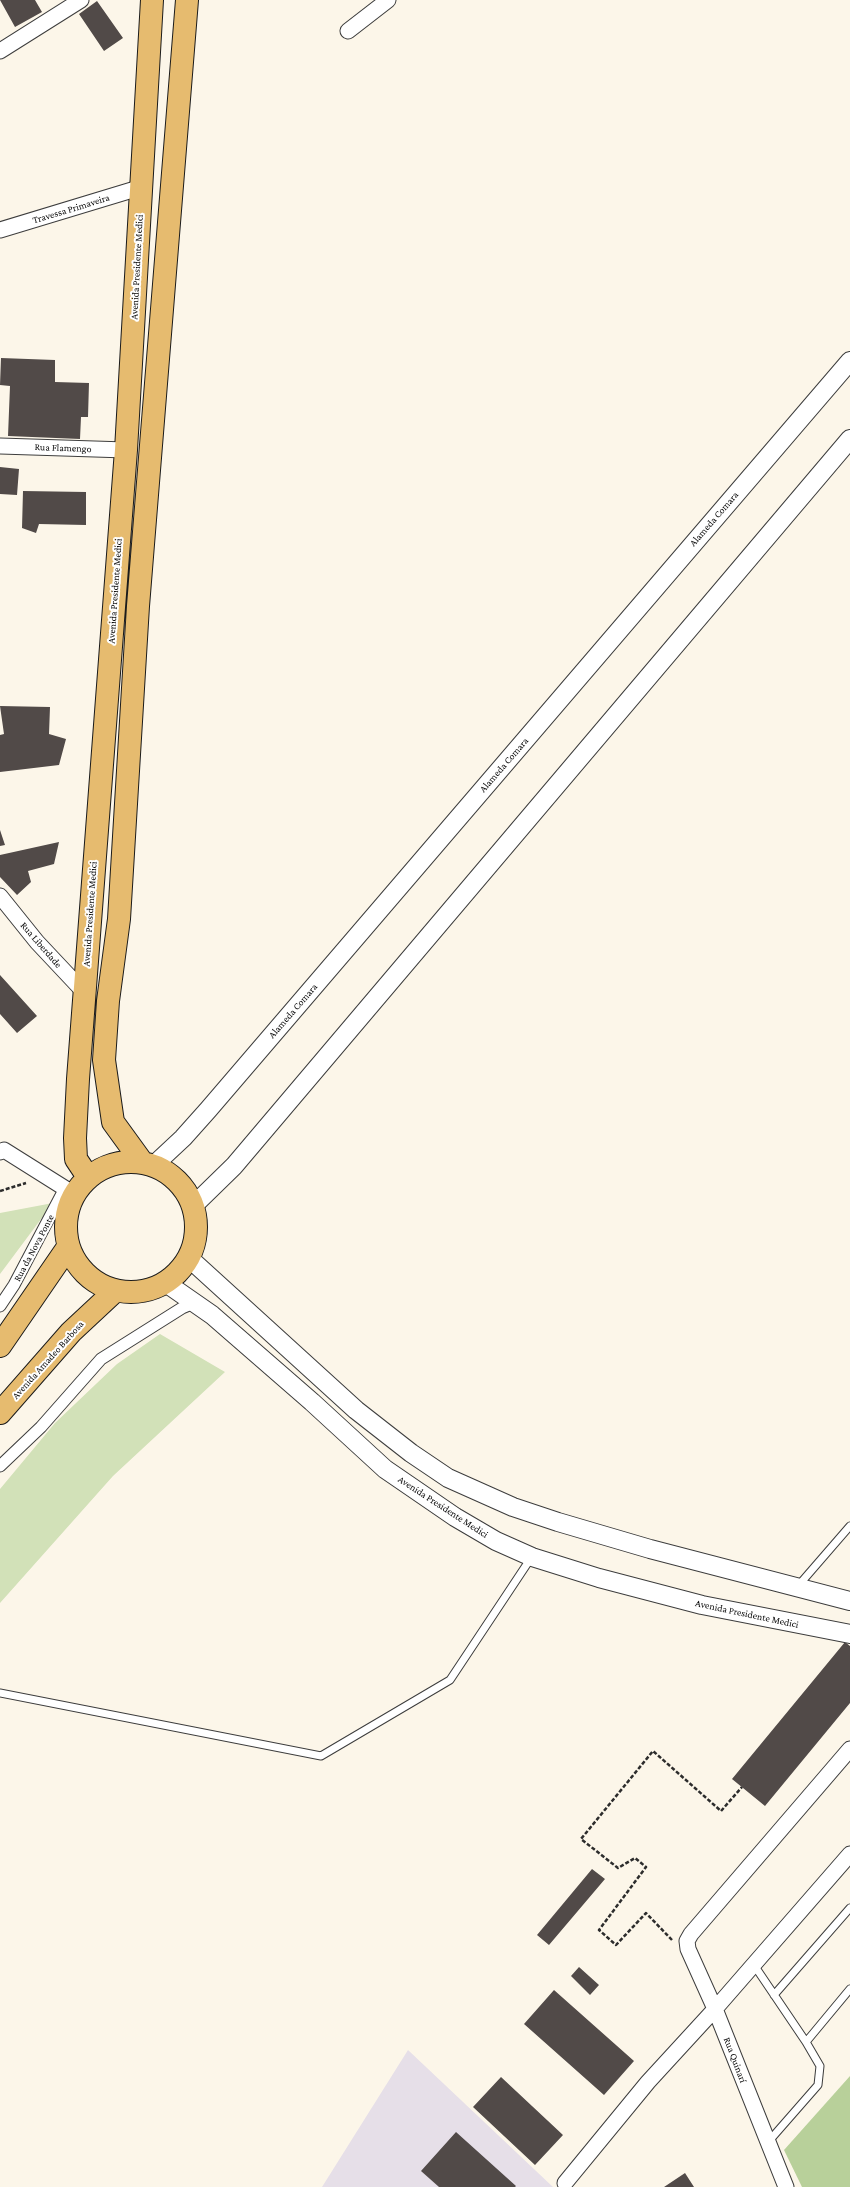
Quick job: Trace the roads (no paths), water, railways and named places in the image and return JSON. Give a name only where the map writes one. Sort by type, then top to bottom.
[{"type":"main road","name":"Avenida Presidente Medici","points":[[88,1177],[76,1159],[75,1138],[84,992],[126,450],[152,0]]},
{"type":"main road","points":[[148,1164],[108,1165],[69,1191],[65,1225],[68,1247],[78,1267],[94,1282],[115,1291],[132,1293],[150,1290],[166,1283],[179,1272],[190,1258],[196,1243],[197,1224],[193,1206],[184,1189],[171,1175],[148,1164],[113,1122],[104,1060],[108,1001],[119,919],[138,606],[187,0]]},
{"type":"main road","points":[[0,1346],[68,1247]]},
{"type":"main road","name":"Avenida Amadeo Barbosa","points":[[0,1413],[71,1332],[115,1291]]},
{"type":"street","points":[[0,51],[81,0]]},
{"type":"street","points":[[348,31],[372,4],[388,0]]},
{"type":"street","name":"Travessa Primaveira","points":[[0,230],[142,187]]},
{"type":"street","name":"Alameda Comara","points":[[148,1164],[183,1138],[208,1110],[850,361]]},
{"type":"street","points":[[193,1206],[239,1160],[850,439]]},
{"type":"street","name":"Rua Flamengo","points":[[0,446],[126,450]]},
{"type":"street","name":"Rua Liberdade","points":[[0,896],[37,942],[84,992]]},
{"type":"street","points":[[1,1149],[69,1191]]},
{"type":"street","name":"Rua da Nova Ponte","points":[[0,1306],[14,1285],[69,1191]]},
{"type":"street","points":[[190,1258],[356,1410],[411,1453],[448,1478],[513,1507],[558,1522],[797,1588],[850,1601]]},
{"type":"street","name":"Avenida Presidente Medici","points":[[166,1283],[212,1315],[396,1477],[455,1517],[496,1541],[532,1557],[599,1578],[702,1605],[850,1634]]},
{"type":"street","points":[[0,1466],[41,1427],[101,1359],[182,1308],[194,1303]]},
{"type":"street","name":"Rua Quinarí","points":[[786,2187],[769,2141],[753,2108],[715,2009],[688,1949],[687,1941],[690,1934],[850,1749]]},
{"type":"street","points":[[565,2183],[648,2082],[754,1965],[850,1854]]},
{"type":"lane","points":[[797,1588],[850,1526]]},
{"type":"lane","points":[[0,1693],[321,1756],[450,1680],[532,1557]]},
{"type":"lane","points":[[774,1994],[850,1908]]},
{"type":"lane","points":[[754,1965],[806,2042],[820,2066],[818,2085],[769,2141]]},
{"type":"lane","points":[[806,2042],[850,1989]]}]
